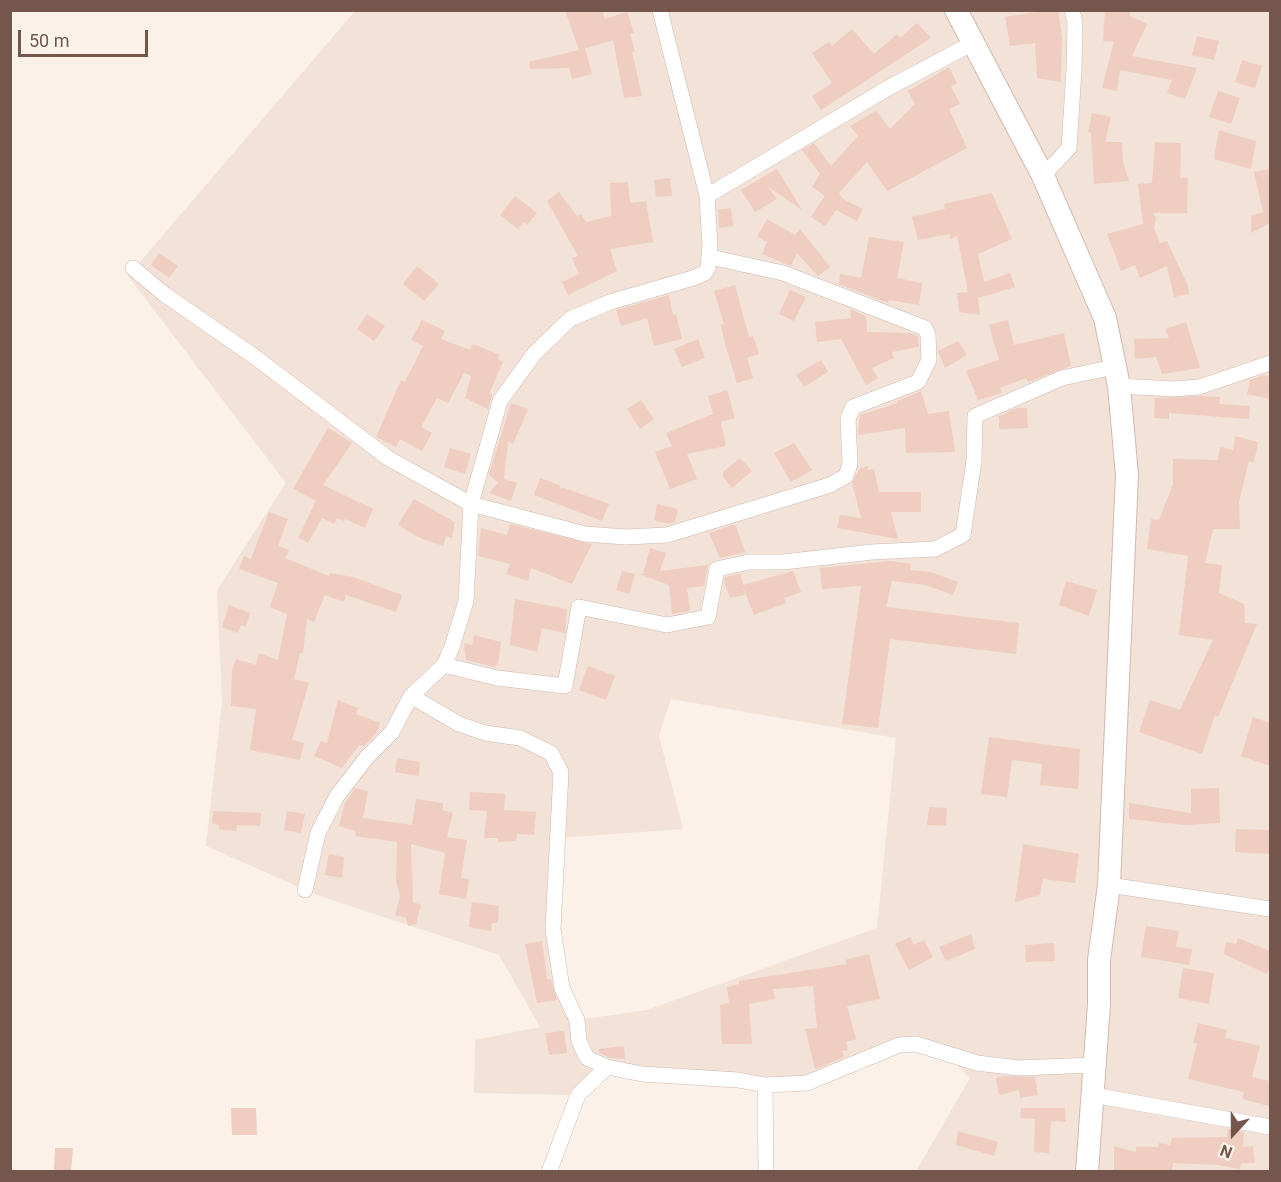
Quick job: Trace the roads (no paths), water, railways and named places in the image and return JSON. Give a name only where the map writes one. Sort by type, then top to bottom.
[{"type":"main road","points":[[956,10],[1043,176],[1105,318],[1117,376],[1127,476],[1109,885],[1099,960],[1099,1004],[1087,1172]]},
{"type":"street","points":[[304,890],[318,833],[336,796],[367,757],[392,732],[411,696],[444,665],[452,647],[466,601],[471,504],[500,401],[534,354],[570,319],[610,302],[705,273],[710,257],[707,196],[660,10]]},
{"type":"street","points":[[1043,176],[1069,148],[1074,70],[1075,23],[1072,10]]},
{"type":"street","points":[[707,196],[888,88],[973,43]]},
{"type":"street","points":[[133,267],[164,294],[255,357],[388,458],[471,504],[585,534],[626,537],[668,535],[830,485],[846,476],[850,464],[850,412],[853,407],[918,382],[929,360],[929,341],[925,328],[783,273],[710,257]]},
{"type":"street","points":[[444,665],[497,678],[565,686],[579,607],[667,625],[708,617],[717,569],[749,562],[783,562],[872,552],[935,549],[963,535],[974,460],[975,416],[1062,378],[1117,376],[1173,389],[1199,387],[1270,363]]},
{"type":"street","points":[[411,696],[459,724],[485,734],[520,738],[551,753],[561,772],[553,929],[562,988],[577,1020],[579,1041],[587,1058],[607,1067],[642,1074],[738,1080],[765,1085],[807,1083],[899,1045],[916,1044],[977,1063],[1019,1068],[1094,1065]]},
{"type":"street","points":[[1109,885],[1270,909]]},
{"type":"street","points":[[549,1172],[578,1095],[607,1067]]},
{"type":"street","points":[[765,1085],[766,1172]]},
{"type":"street","points":[[1093,1095],[1270,1127]]}]
